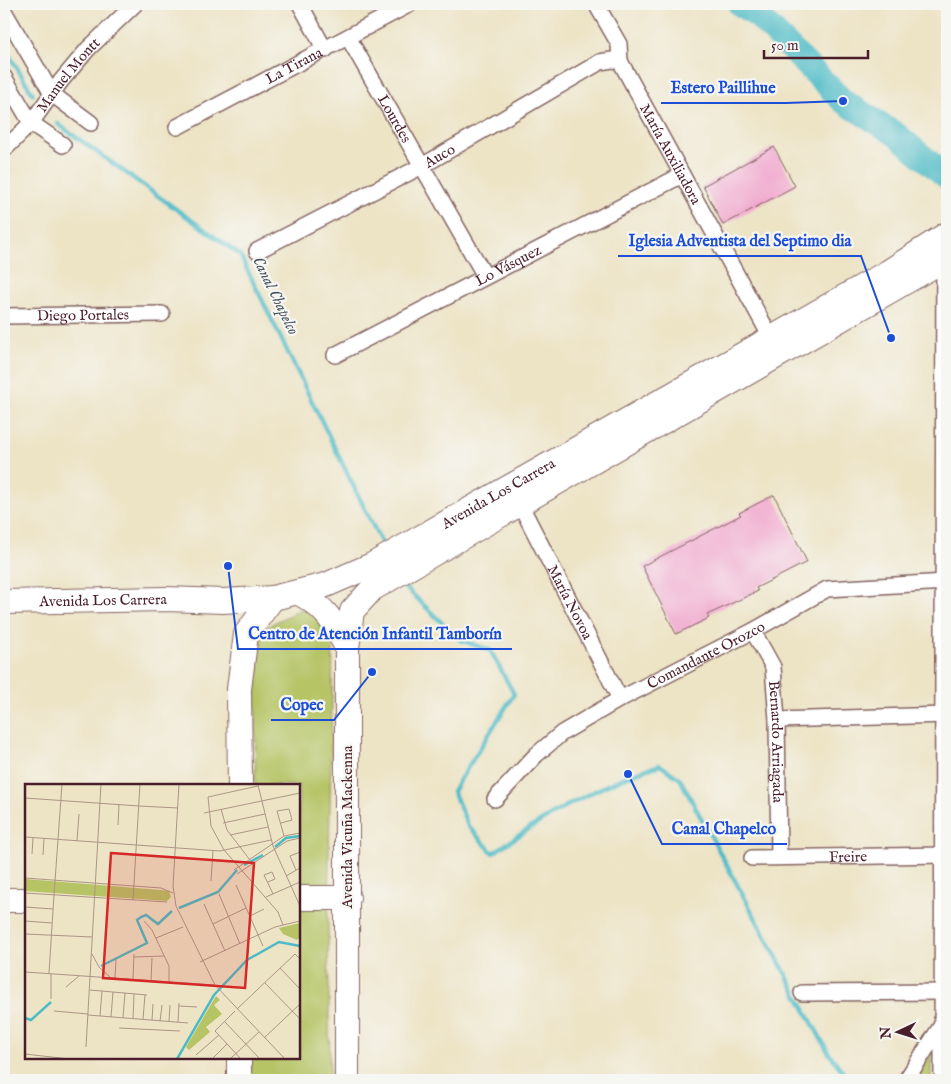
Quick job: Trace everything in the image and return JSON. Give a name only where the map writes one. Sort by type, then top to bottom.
[{"type":"main road","name":"Avenida Los Carrera","points":[[347,648],[352,611],[372,589],[520,504],[776,346],[947,234]]},
{"type":"main road","name":"Avenida Los Carrera","points":[[4,602],[166,599],[222,601],[273,598],[326,585],[372,566],[776,346],[947,258]]},
{"type":"main road","name":"Avenida Vicuña Mackenna","points":[[299,592],[321,606],[330,616],[347,648],[347,1080]]},
{"type":"main road","points":[[240,784],[239,689],[246,634],[273,598]]},
{"type":"main road","points":[[300,898],[348,898]]},
{"type":"main road","points":[[4,900],[25,900]]},
{"type":"main road","points":[[239,1059],[239,1080]]},
{"type":"street","name":"Manuel Montt","points":[[4,150],[31,123],[88,49],[135,4]]},
{"type":"street","points":[[300,4],[325,50]]},
{"type":"street","name":"La Tirana","points":[[177,127],[409,4]]},
{"type":"street","name":"María Auxiliadora","points":[[596,4],[618,44],[620,61],[776,346]]},
{"type":"street","points":[[4,11],[52,94],[91,123]]},
{"type":"street","name":"Lourdes","points":[[348,37],[485,276]]},
{"type":"street","name":"Auco","points":[[257,251],[422,166],[600,62],[620,61]]},
{"type":"street","points":[[4,77],[31,123],[63,145]]},
{"type":"street","name":"Lo Vásquez","points":[[335,355],[682,175]]},
{"type":"street","points":[[945,1080],[947,234]]},
{"type":"street","name":"Diego Portales","points":[[4,316],[162,314]]},
{"type":"street","name":"María Novoa","points":[[520,504],[620,699]]},
{"type":"street","name":"Comandante Orozco","points":[[495,799],[536,755],[562,733],[620,699],[753,632],[827,589],[946,582]]},
{"type":"street","name":"Bernardo Arriagada","points":[[753,632],[773,667],[778,720],[779,857]]},
{"type":"street","points":[[778,720],[946,715]]},
{"type":"street","name":"Freire","points":[[752,858],[946,855]]},
{"type":"street","points":[[802,993],[945,992]]},
{"type":"street","points":[[906,1080],[945,1019]]},
{"type":"green space","points":[[303,608],[327,619],[333,641],[328,918],[330,1080],[251,1080],[251,1059],[300,1059],[300,784],[255,784],[256,691],[262,629]]},
{"type":"green space","points":[[931,1055],[931,1080],[912,1080]]},
{"type":"building","points":[[774,147],[795,186],[723,225],[703,186]]},
{"type":"building","points":[[774,495],[807,562],[756,588],[758,591],[707,615],[709,618],[676,634],[642,566],[741,515],[739,513]]},
{"type":"waterway","points":[[740,4],[760,18],[843,101],[897,135],[947,177]]},
{"type":"waterway","points":[[4,47],[33,94]]},
{"type":"waterway","name":"Canal Chapelco","points":[[58,124],[240,255],[385,550]]},
{"type":"waterway","name":"Canal Chapelco","points":[[406,588],[460,640],[490,650],[514,694],[453,791],[468,826],[493,853],[573,802],[615,781],[660,765],[680,779],[828,1052],[849,1080]]},
{"type":"place","name":"Estero Paillihue","points":[[843,101]]},
{"type":"place","name":"Iglesia Adventista del Septimo dia","points":[[891,338]]},
{"type":"place","name":"Centro de Atención Infantil Tamborín","points":[[228,566]]},
{"type":"place","name":"Copec","points":[[372,672]]},
{"type":"place","name":"Canal Chapelco","points":[[628,774]]}]
